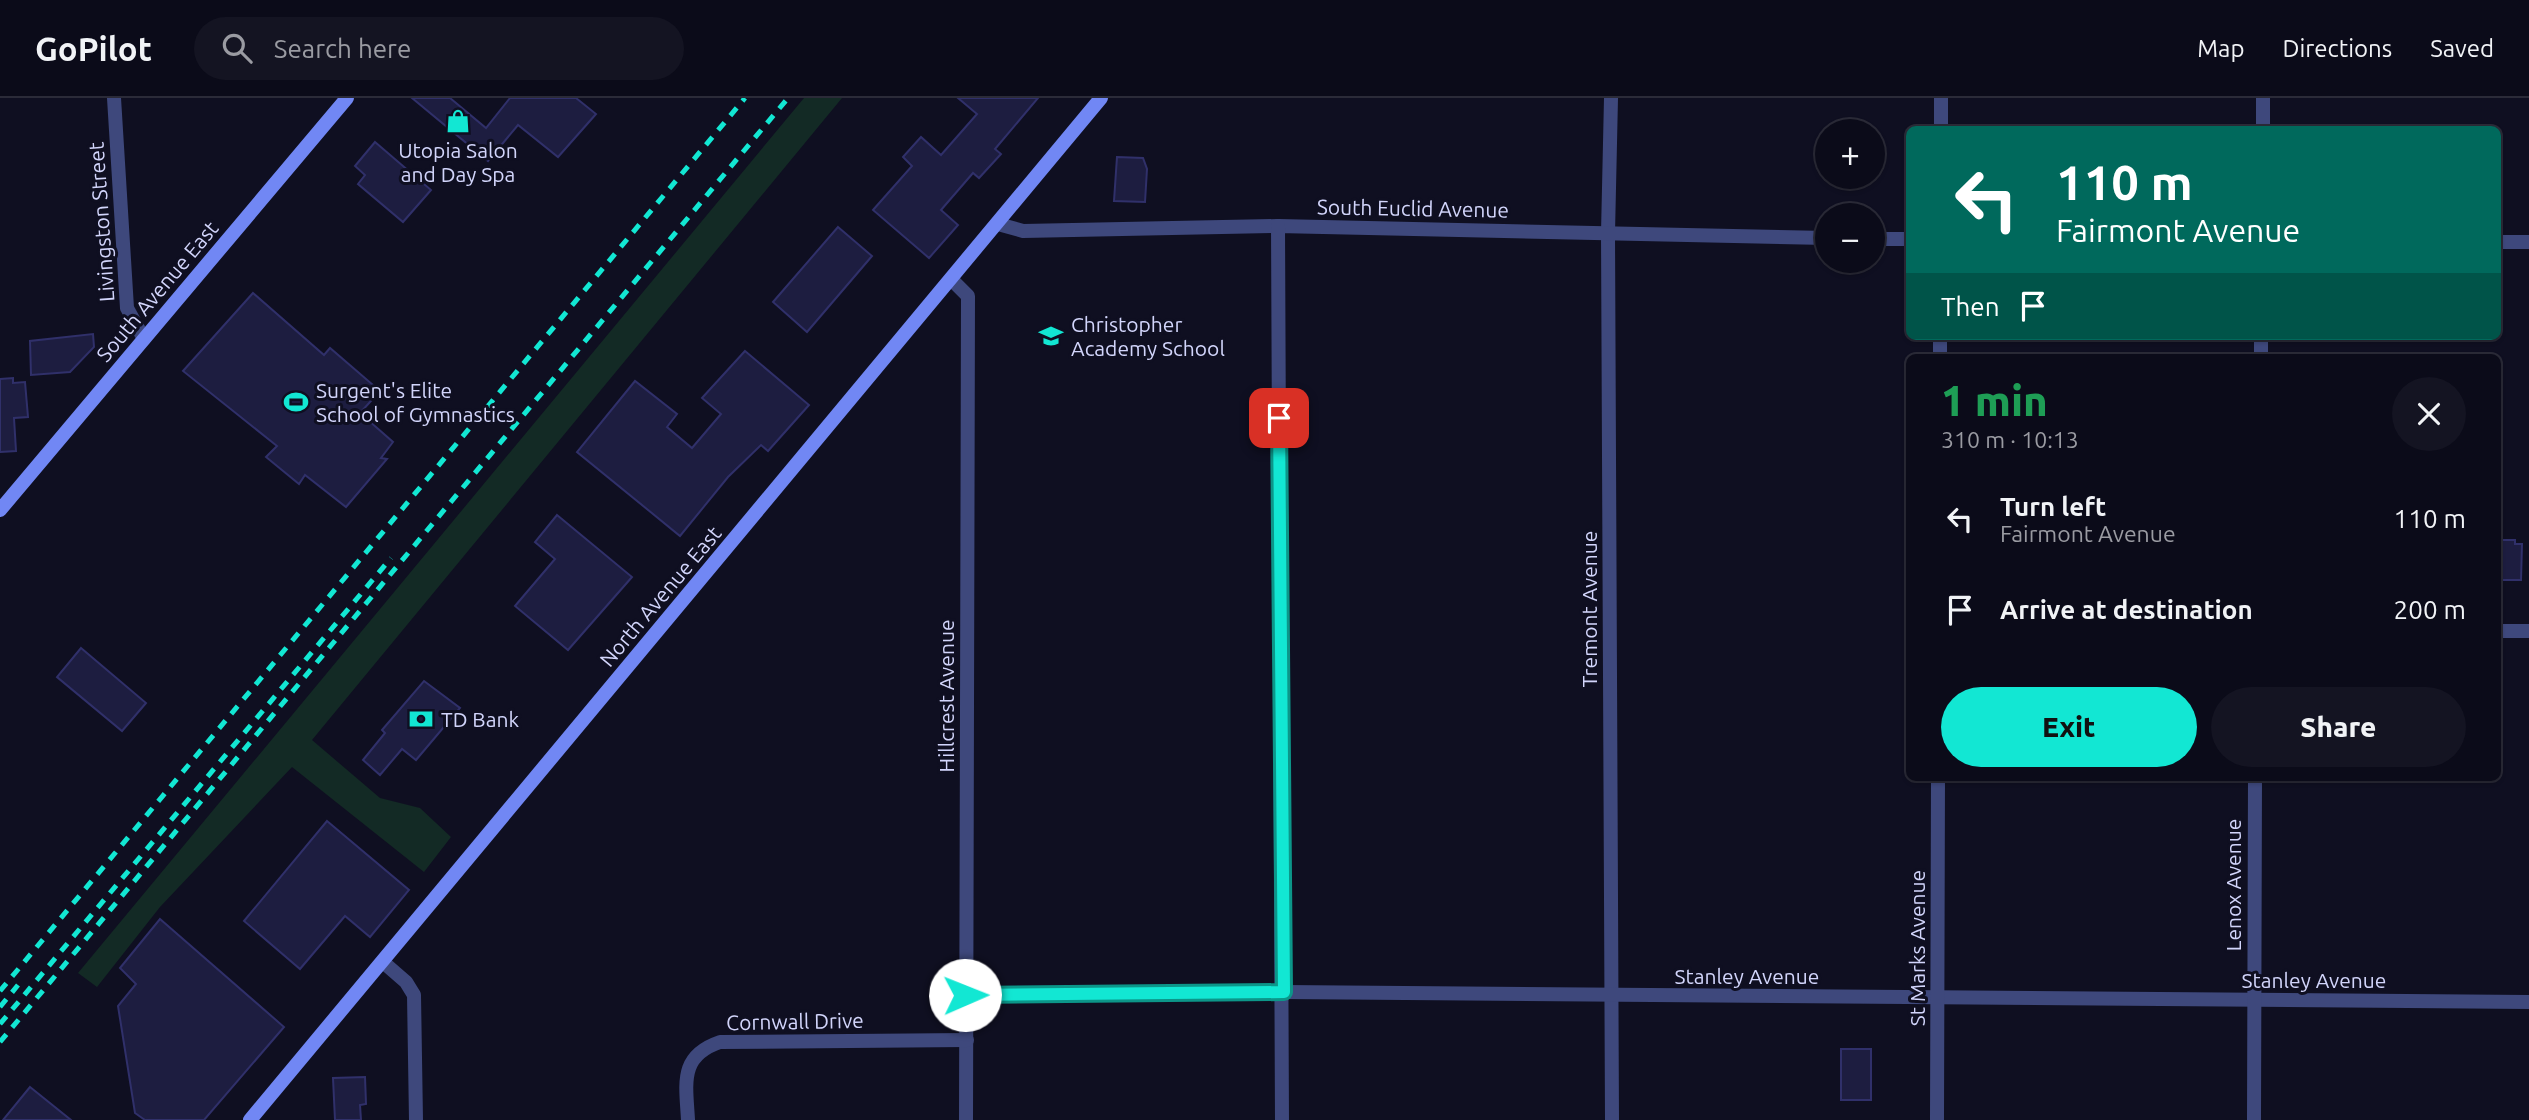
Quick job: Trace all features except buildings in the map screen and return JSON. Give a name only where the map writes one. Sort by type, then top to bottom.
[{"type":"main road","name":"South Avenue East","points":[[0,510],[347,98]]},
{"type":"main road","name":"North Avenue East","points":[[250,1120],[1101,98]]},
{"type":"street","name":"Livingston Street","points":[[114,98],[127,308],[144,339]]},
{"type":"street","name":"Tremont Avenue","points":[[1611,98],[1608,233],[1612,1120]]},
{"type":"street","points":[[1941,98],[1941,126]]},
{"type":"street","points":[[2263,98],[2263,126]]},
{"type":"street","name":"South Euclid Avenue","points":[[998,224],[1023,231],[1278,226],[1815,238]]},
{"type":"street","points":[[1278,226],[1284,992],[1282,1120]]},
{"type":"street","points":[[1885,239],[1906,239]]},
{"type":"street","points":[[2501,242],[2529,242]]},
{"type":"street","name":"Hillcrest Avenue","points":[[952,280],[968,296],[966,1120]]},
{"type":"street","points":[[2501,631],[2529,631]]},
{"type":"street","name":"St Marks Avenue","points":[[1937,1120],[1938,781]]},
{"type":"street","name":"Lenox Avenue","points":[[2254,1120],[2255,781]]},
{"type":"street","points":[[383,962],[407,982],[414,995],[416,1120]]},
{"type":"street","name":"Stanley Avenue","points":[[965,995],[1284,992],[1611,997],[2529,1002]]},
{"type":"street","name":"Cornwall Drive","points":[[688,1120],[686,1081],[691,1063],[701,1049],[720,1042],[967,1040]]},
{"type":"green space","points":[[804,98],[842,98],[312,740],[380,798],[420,808],[451,837],[424,872],[292,767],[160,907],[97,987],[78,973]]},
{"type":"railway","points":[[0,991],[745,98]]},
{"type":"railway","points":[[0,1042],[788,98]]},
{"type":"railway","points":[[0,1024],[391,558]]},
{"type":"railway","points":[[0,1007],[18,985]]},
{"type":"place","name":"Utopia Salon and Day Spa","points":[[458,121]]},
{"type":"place","name":"Christopher Academy School","points":[[1051,336]]},
{"type":"place","name":"Surgent's Elite School of Gymnastics","points":[[296,402]]},
{"type":"place","name":"TD Bank","points":[[421,719]]},
{"type":"route","points":[[965,995],[1284,992],[1279,418]]}]
